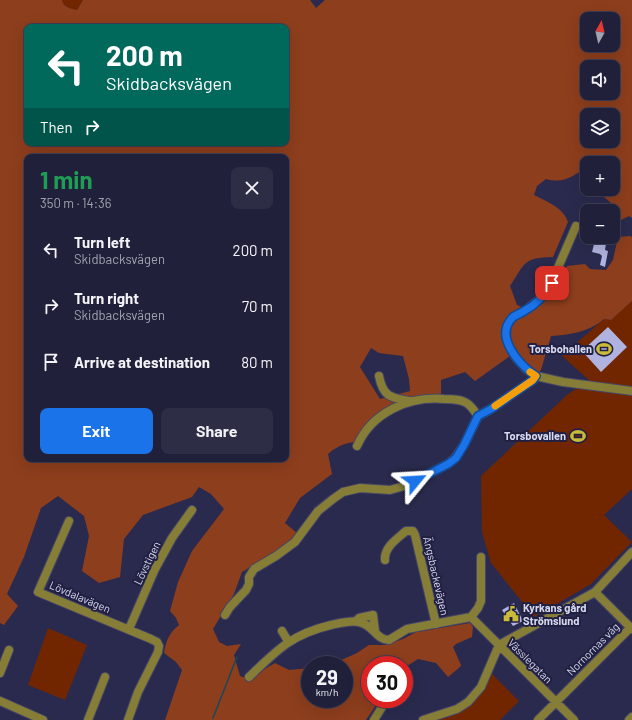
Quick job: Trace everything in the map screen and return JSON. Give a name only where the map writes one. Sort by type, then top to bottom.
[{"type":"street","points":[[576,226],[546,293],[525,311],[513,317],[507,326],[506,337],[509,346],[516,358],[536,376],[563,382],[632,391]]},
{"type":"street","points":[[380,376],[382,389],[392,398],[411,401],[433,398],[462,401],[467,403],[478,416]]},
{"type":"street","points":[[225,615],[230,607],[246,590],[249,584],[249,577],[254,569],[276,556],[295,542],[318,511],[342,492],[360,488],[390,490],[404,486],[448,464],[456,458],[478,416],[491,409],[533,380],[536,376]]},
{"type":"street","points":[[357,446],[362,435],[371,423],[383,414],[411,401]]},
{"type":"street","name":"Lövstigen","points":[[129,629],[155,569],[172,538],[192,510]]},
{"type":"street","name":"Lövdalavägen","points":[[68,521],[38,592],[129,629],[157,642],[159,646],[158,652],[138,692],[128,720]]},
{"type":"street","name":"Ängsbackevägen","points":[[385,560],[385,554],[389,547],[406,531],[413,531],[436,624]]},
{"type":"street","points":[[423,720],[457,709],[472,699],[484,681],[499,645],[596,592],[632,552]]},
{"type":"street","points":[[249,677],[288,641],[327,626],[356,621],[359,618],[373,615],[375,631],[381,638],[389,640],[403,630],[471,617],[481,601],[481,557]]},
{"type":"street","points":[[596,592],[631,629]]},
{"type":"street","name":"Vässlegatan","points":[[471,617],[574,720]]},
{"type":"street","name":"Nornornas väg","points":[[538,720],[631,629]]},
{"type":"street","points":[[282,631],[288,641]]},
{"type":"street","points":[[0,673],[9,650]]},
{"type":"street","points":[[88,720],[105,677]]},
{"type":"street","points":[[0,701],[43,720]]},
{"type":"street","points":[[374,720],[381,708]]},
{"type":"street","points":[[629,720],[632,717]]},
{"type":"shaded area","points":[[0,0],[62,0],[66,6],[77,10],[83,0],[310,0],[316,8],[325,0],[632,0],[632,218],[629,216],[620,220],[620,204],[611,204],[603,196],[620,196],[620,156],[580,156],[580,172],[563,180],[558,181],[546,179],[537,186],[534,195],[562,212],[568,222],[553,257],[530,260],[519,271],[510,286],[517,305],[531,311],[562,283],[567,266],[585,264],[590,269],[606,270],[613,260],[616,244],[620,244],[620,237],[630,236],[632,237],[632,301],[611,320],[604,319],[592,327],[579,332],[551,336],[541,370],[532,377],[510,356],[475,381],[465,372],[441,380],[441,398],[391,408],[355,442],[337,447],[328,454],[332,474],[300,498],[285,523],[298,534],[292,542],[242,572],[234,594],[213,629],[219,642],[227,646],[241,644],[234,655],[240,676],[252,680],[263,670],[275,663],[289,670],[301,669],[301,708],[353,708],[353,656],[350,656],[369,645],[385,645],[403,639],[416,632],[470,623],[473,627],[472,637],[456,644],[453,647],[461,665],[460,667],[448,677],[436,663],[418,659],[413,662],[413,656],[361,656],[361,708],[374,708],[366,720],[165,720],[182,670],[176,662],[164,653],[168,638],[179,625],[176,618],[170,611],[178,582],[192,551],[224,509],[211,494],[199,487],[192,497],[143,515],[124,539],[120,577],[99,583],[82,571],[89,536],[84,516],[58,496],[41,508],[24,557],[7,594],[18,606],[4,625],[0,623]],"holes":[[[371,348],[379,353],[403,356],[409,379],[410,391],[380,399],[360,367]]]},
{"type":"shaded area","points":[[62,0],[83,0],[77,10],[70,9],[62,3]]},
{"type":"shaded area","name":"Torsbovallen","points":[[632,301],[632,489],[604,515],[632,542],[591,584],[555,605],[542,615],[540,613],[534,617],[491,563],[482,532],[481,476],[567,395],[589,380],[562,356],[604,319],[611,320]]},
{"type":"shaded area","points":[[48,628],[87,645],[65,700],[28,685]]},
{"type":"shaded area","points":[[491,673],[519,701],[500,720],[432,720],[453,713],[469,705],[475,700],[486,685]]},
{"type":"building","points":[[594,244],[606,244],[605,250],[608,251],[605,267],[600,265],[602,256],[592,252]]},
{"type":"building","name":"Torsbohallen","points":[[608,327],[627,347],[601,372],[582,351]]},
{"type":"building","name":"Kyrkans gård Strömslund","points":[[514,603],[523,621],[513,626],[502,610]]},
{"type":"waterway","points":[[213,718],[237,657]]},
{"type":"slow traffic","points":[[495,406],[533,380],[536,376],[530,372]]},
{"type":"place","name":"Torsbohallen","points":[[604,349]]},
{"type":"place","name":"Torsbovallen","points":[[578,436]]},
{"type":"place","name":"Kyrkans gård Strömslund","points":[[511,614]]},
{"type":"route","points":[[415,481],[448,464],[456,458],[478,416],[491,409],[533,380],[536,376],[516,358],[509,346],[506,337],[507,326],[513,317],[525,311],[538,301],[546,293],[552,283]]}]
